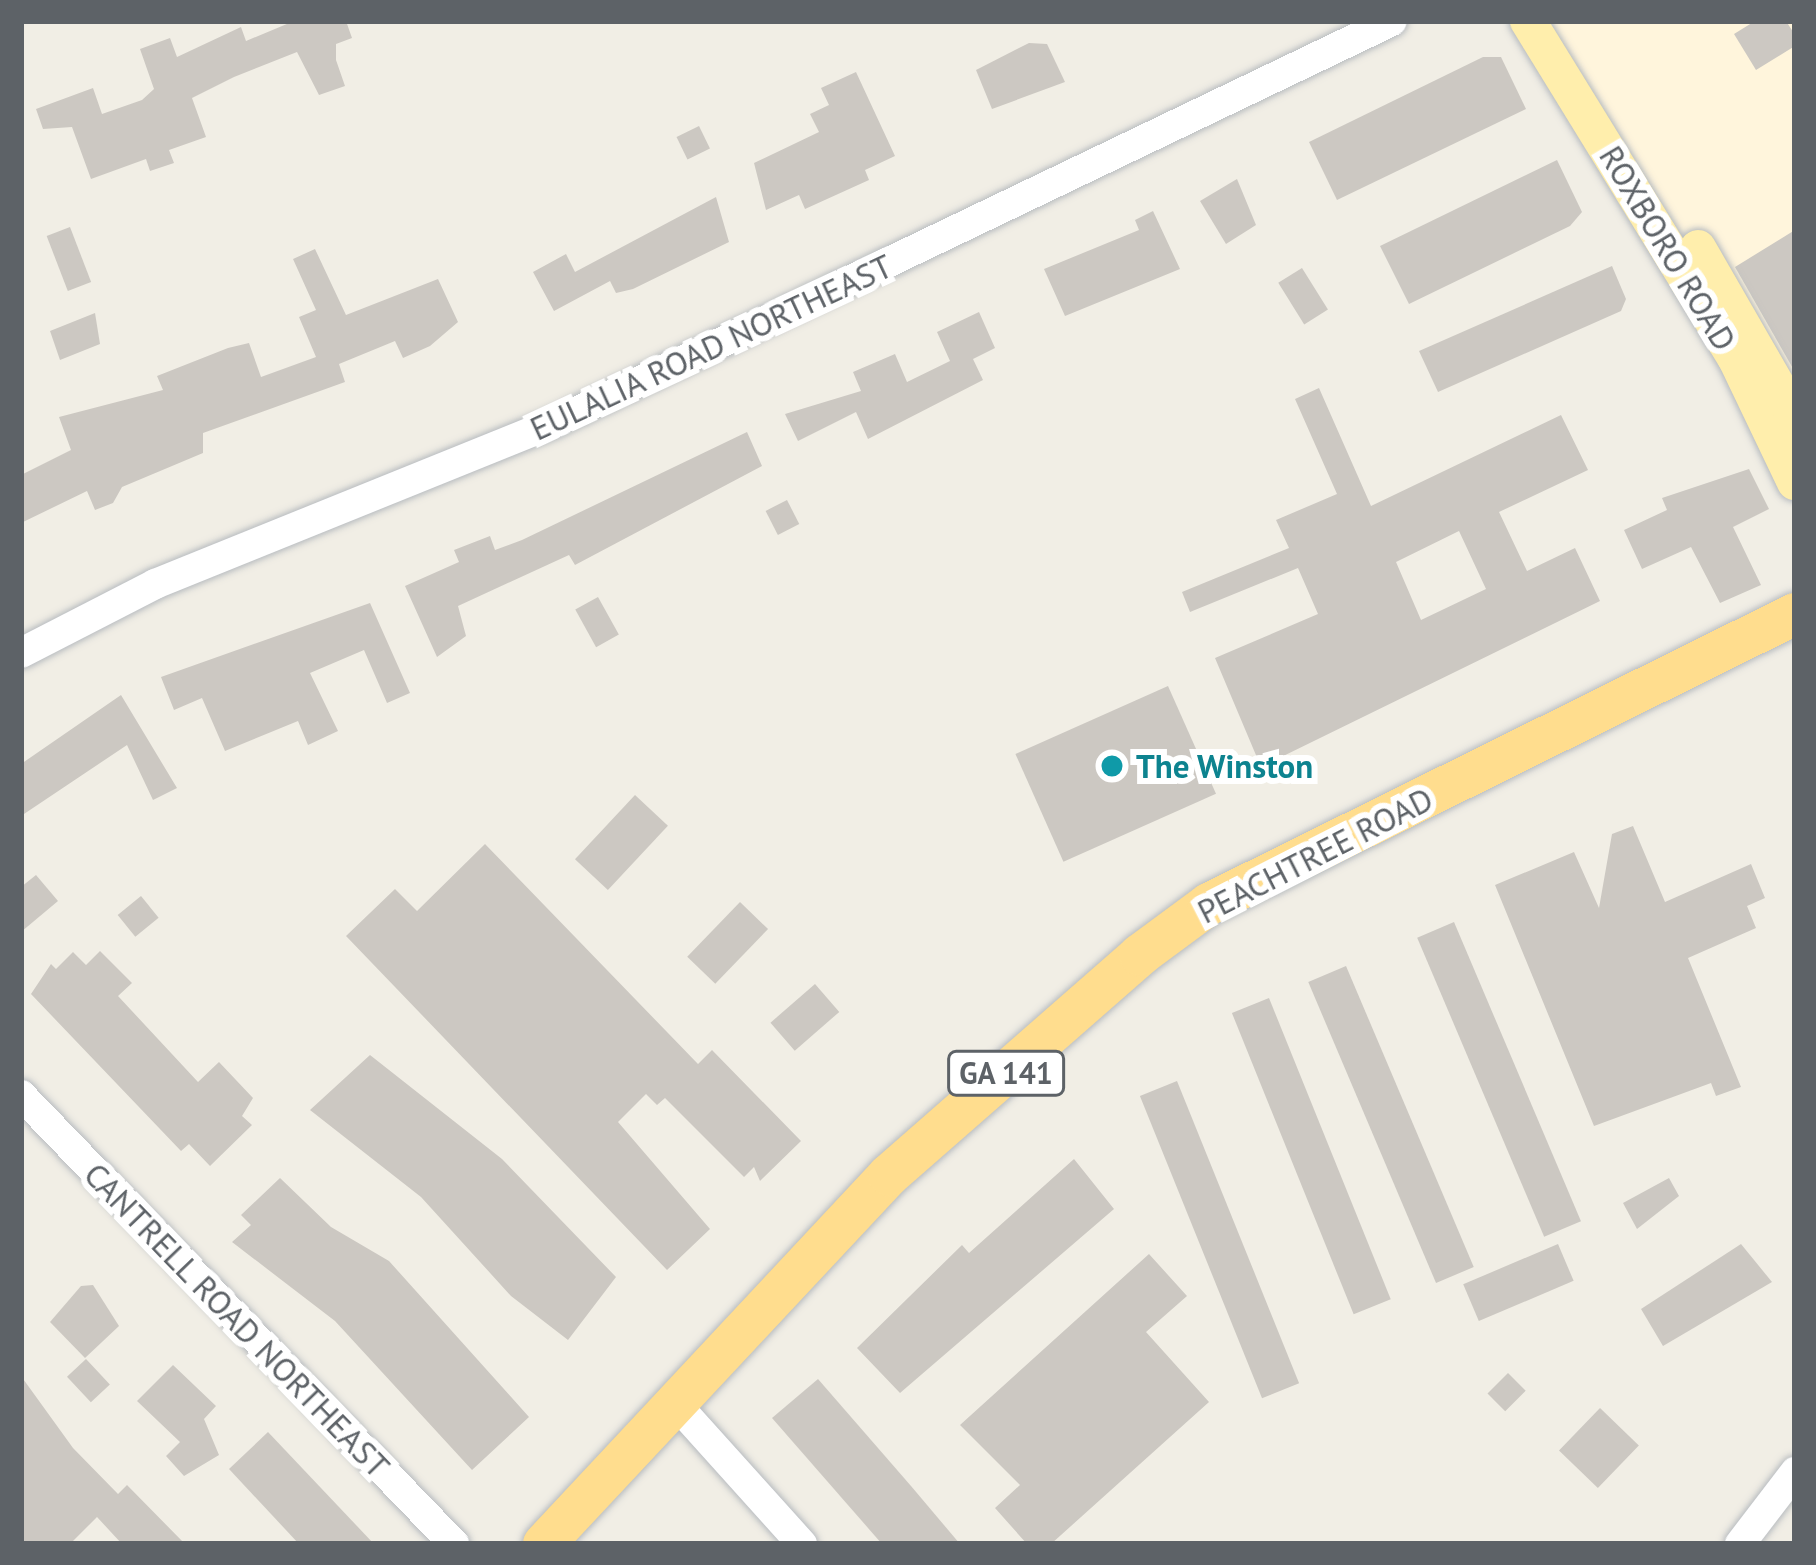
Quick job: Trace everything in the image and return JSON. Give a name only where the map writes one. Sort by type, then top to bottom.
[{"type":"highway","name":"PEACHTREE ROAD","points":[[544,1544],[889,1175],[1209,904],[1795,614]]},
{"type":"main road","name":"ROXBORO ROAD","points":[[1536,24],[1795,417]]},
{"type":"main road","name":"ROXBORO ROAD","points":[[1536,24],[1735,357],[1795,482]]},
{"type":"street","name":"EULALIA ROAD NORTHEAST","points":[[21,652],[155,584],[553,423],[1392,21]]},
{"type":"street","name":"CANTRELL ROAD NORTHEAST","points":[[21,1095],[454,1544]]},
{"type":"street","points":[[675,1402],[802,1544]]},
{"type":"street","points":[[1739,1544],[1795,1472]]},
{"type":"shaded area","points":[[1541,21],[1795,21],[1795,456]]},
{"type":"building","points":[[294,21],[346,21],[352,38],[336,44],[345,86],[319,95],[297,52],[234,77],[192,98],[206,137],[169,150],[174,163],[150,171],[146,159],[91,179],[72,127],[43,129],[36,109],[93,88],[102,114],[142,100],[154,89],[140,49],[170,38],[177,57],[241,27],[246,41]]},
{"type":"building","points":[[1755,21],[1786,21],[1795,35],[1795,46],[1756,70],[1734,34]]},
{"type":"building","points":[[1029,43],[1047,44],[1065,82],[992,109],[976,70]]},
{"type":"building","points":[[1483,57],[1501,57],[1526,109],[1337,200],[1309,142]]},
{"type":"building","points":[[856,72],[895,156],[865,170],[869,180],[805,209],[799,195],[766,210],[754,163],[819,132],[810,114],[829,105],[821,88]]},
{"type":"building","points":[[699,126],[710,148],[687,159],[677,137]]},
{"type":"building","points":[[1557,160],[1582,212],[1570,226],[1409,304],[1380,246]]},
{"type":"building","points":[[1237,179],[1256,225],[1226,244],[1200,201]]},
{"type":"building","points":[[716,197],[729,242],[633,289],[616,293],[610,281],[554,311],[533,272],[566,254],[575,272]]},
{"type":"building","points":[[1153,211],[1180,269],[1065,316],[1044,269],[1139,230],[1135,220]]},
{"type":"building","points":[[70,227],[91,282],[68,291],[47,236]]},
{"type":"building","points":[[1795,230],[1795,372],[1735,267]]},
{"type":"building","points":[[315,249],[346,315],[438,279],[458,322],[430,346],[403,358],[395,341],[339,364],[345,382],[203,433],[203,453],[122,487],[113,503],[95,510],[87,491],[21,523],[21,475],[71,450],[59,417],[163,390],[157,376],[249,343],[261,377],[316,357],[299,317],[316,310],[293,259]]},
{"type":"building","points":[[1612,266],[1626,299],[1621,311],[1438,392],[1419,351]]},
{"type":"building","points":[[1302,268],[1328,310],[1304,324],[1278,283]]},
{"type":"building","points":[[979,312],[995,348],[973,359],[983,380],[868,439],[856,412],[798,441],[785,414],[861,391],[853,372],[895,354],[907,382],[950,361],[937,332]]},
{"type":"building","points":[[95,313],[100,344],[60,360],[50,331]]},
{"type":"building","points":[[1319,388],[1371,506],[1561,415],[1588,470],[1499,512],[1527,571],[1575,548],[1600,601],[1261,767],[1215,658],[1318,614],[1298,568],[1190,612],[1182,592],[1289,548],[1276,520],[1337,494],[1295,399]],"holes":[[[1459,531],[1486,589],[1421,620],[1396,562]]]},
{"type":"building","points":[[747,432],[762,466],[575,565],[569,555],[458,606],[466,636],[437,657],[405,586],[459,562],[454,550],[490,536],[495,550],[522,540]]},
{"type":"building","points":[[1749,469],[1769,509],[1733,527],[1761,585],[1720,603],[1691,547],[1642,569],[1624,530],[1667,510],[1662,498]]},
{"type":"building","points":[[787,500],[799,524],[778,535],[766,511]]},
{"type":"building","points":[[598,597],[619,635],[596,647],[575,610]]},
{"type":"building","points":[[370,603],[410,693],[387,703],[364,650],[310,673],[338,731],[308,745],[298,721],[225,751],[202,698],[174,710],[161,677]]},
{"type":"building","name":"The Winston","points":[[1168,686],[1216,794],[1063,862],[1015,754]]},
{"type":"building","points":[[121,695],[177,788],[153,800],[127,745],[21,816],[21,764]]},
{"type":"building","points":[[635,795],[668,826],[608,890],[575,859]]},
{"type":"building","points":[[1633,826],[1665,902],[1751,864],[1765,898],[1747,906],[1756,928],[1688,958],[1741,1087],[1716,1096],[1711,1083],[1594,1126],[1495,885],[1574,852],[1599,908],[1612,834]]},
{"type":"building","points":[[485,844],[698,1064],[712,1050],[801,1141],[760,1181],[754,1167],[744,1177],[665,1098],[657,1105],[646,1094],[618,1122],[710,1229],[667,1270],[346,936],[395,889],[417,911]]},
{"type":"building","points":[[36,875],[58,901],[21,932],[21,887]]},
{"type":"building","points":[[141,896],[159,918],[135,937],[118,915]]},
{"type":"building","points":[[740,902],[768,929],[715,984],[687,957]]},
{"type":"building","points":[[1454,922],[1581,1221],[1544,1237],[1417,938]]},
{"type":"building","points":[[100,951],[132,983],[118,996],[198,1082],[219,1062],[253,1098],[242,1116],[252,1125],[210,1166],[189,1144],[181,1151],[31,994],[51,964],[56,969],[73,952],[86,965]]},
{"type":"building","points":[[1346,966],[1474,1267],[1436,1283],[1308,982]]},
{"type":"building","points":[[815,984],[839,1012],[795,1051],[770,1023]]},
{"type":"building","points":[[1269,998],[1391,1299],[1354,1314],[1232,1013]]},
{"type":"building","points":[[370,1055],[502,1159],[616,1277],[568,1340],[511,1296],[421,1197],[310,1110]]},
{"type":"building","points":[[1177,1081],[1299,1383],[1262,1398],[1140,1096]]},
{"type":"building","points":[[1074,1159],[1114,1209],[900,1393],[857,1348],[962,1245],[969,1253]]},
{"type":"building","points":[[280,1178],[331,1227],[389,1261],[529,1417],[472,1470],[335,1321],[232,1242],[251,1225],[241,1215]]},
{"type":"building","points":[[1669,1178],[1679,1196],[1637,1229],[1623,1203]]},
{"type":"building","points":[[1558,1244],[1574,1281],[1479,1321],[1463,1284]]},
{"type":"building","points":[[1741,1244],[1772,1282],[1663,1346],[1641,1309]]},
{"type":"building","points":[[1149,1254],[1187,1296],[1146,1332],[1209,1402],[1051,1544],[1027,1544],[995,1508],[1020,1485],[960,1425]]},
{"type":"building","points":[[93,1285],[119,1326],[85,1358],[50,1322],[81,1286]]},
{"type":"building","points":[[86,1359],[110,1385],[91,1402],[67,1377]]},
{"type":"building","points":[[173,1365],[216,1406],[204,1419],[219,1455],[184,1476],[166,1456],[180,1442],[137,1401]]},
{"type":"building","points":[[1508,1373],[1526,1391],[1505,1411],[1487,1394]]},
{"type":"building","points":[[21,1376],[73,1448],[118,1494],[127,1485],[185,1544],[122,1544],[97,1517],[70,1544],[21,1544]]},
{"type":"building","points":[[818,1379],[960,1544],[882,1544],[772,1418]]},
{"type":"building","points":[[1600,1408],[1639,1446],[1598,1488],[1559,1450]]},
{"type":"building","points":[[268,1432],[374,1544],[299,1544],[229,1469]]},
{"type":"place","name":"The Winston","points":[[1112,766]]}]
